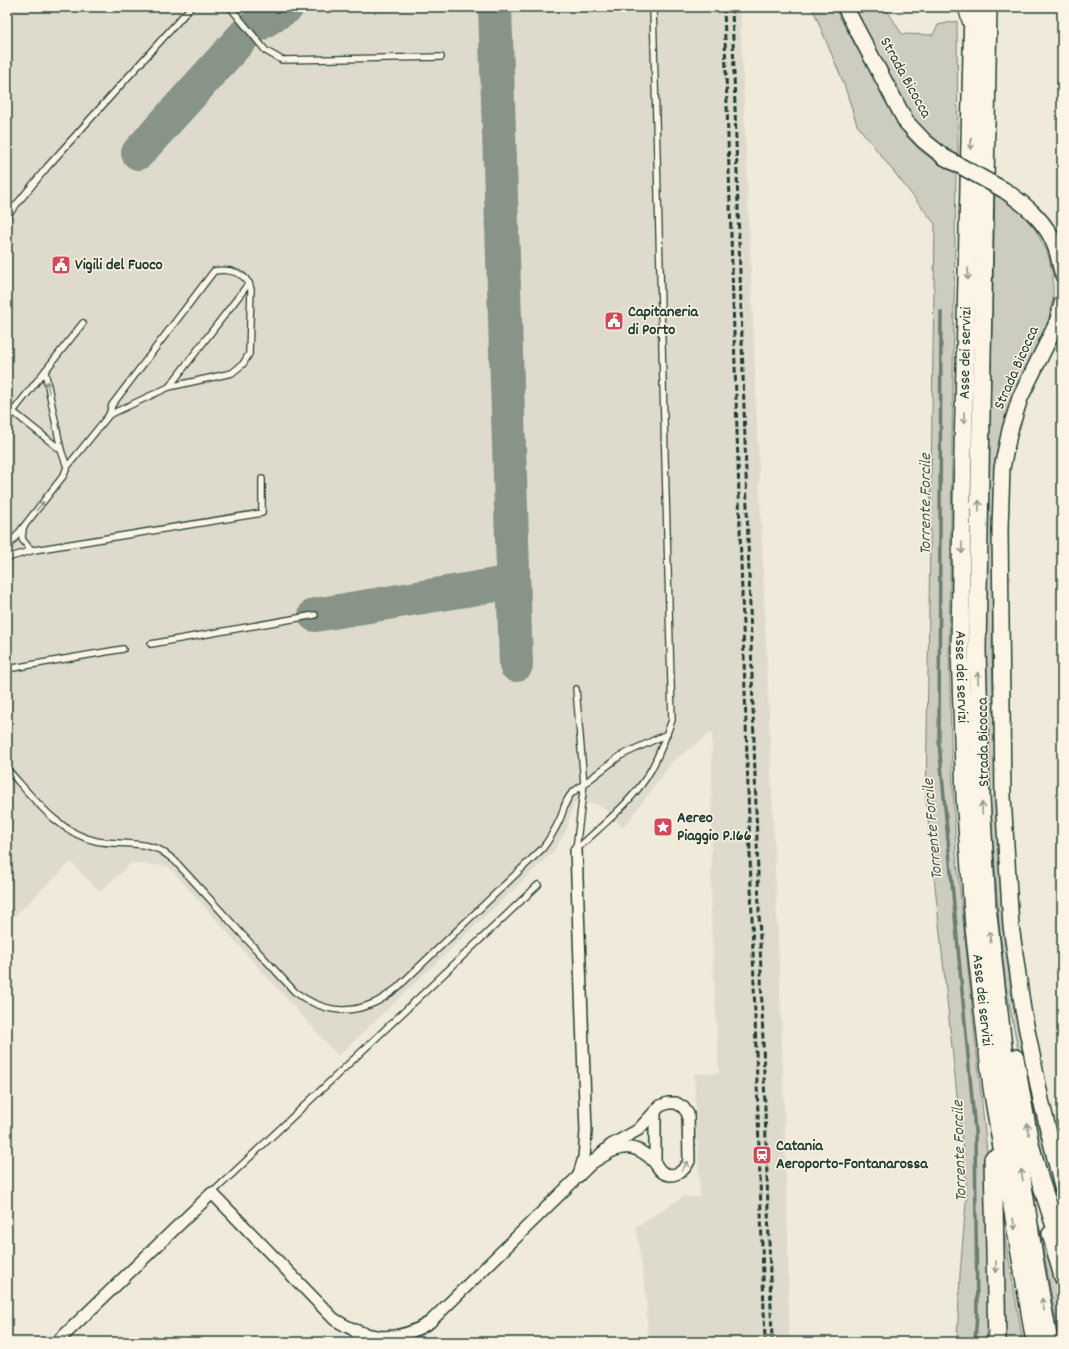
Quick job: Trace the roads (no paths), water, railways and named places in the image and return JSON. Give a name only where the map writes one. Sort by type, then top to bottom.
[{"type":"main road","name":"Strada Bicocca","points":[[845,7],[906,122],[924,141],[944,157],[1004,190],[1019,200],[1043,223],[1056,248],[1062,272]]},
{"type":"main road","name":"Asse dei servizi","points":[[973,7],[960,650],[964,798],[974,928],[992,1088],[1035,1342]]},
{"type":"main road","name":"Asse dei servizi","points":[[988,7],[977,650],[981,798],[987,906],[1008,1090],[1034,1257],[1050,1342]]},
{"type":"main road","name":"Strada Bicocca","points":[[1062,302],[1057,323],[1020,398],[1010,430],[1002,468],[1000,529],[1003,797],[1011,926],[1023,1010],[1041,1100],[1062,1187]]},
{"type":"main road","points":[[994,976],[1013,1047],[1030,1144],[1062,1248]]},
{"type":"main road","points":[[992,1088],[997,1342]]},
{"type":"main road","points":[[1040,1180],[1046,1218],[1062,1277]]},
{"type":"street","points":[[576,850],[586,1131],[584,1158],[578,1177]]},
{"type":"street","points":[[57,1342],[212,1193],[334,1319],[350,1329],[379,1337],[408,1333],[430,1322],[611,1145],[638,1130],[660,1106],[668,1102],[676,1103],[683,1107],[688,1114],[689,1161],[681,1172],[669,1174],[663,1172],[655,1163],[641,1152],[633,1148],[624,1147],[613,1151],[592,1164]]},
{"type":"street","points":[[655,1112],[655,1163]]},
{"type":"lane","points":[[7,216],[48,166],[191,7]]},
{"type":"lane","points":[[230,7],[266,51],[282,60],[441,57]]},
{"type":"lane","points":[[576,850],[632,796],[652,769],[672,720],[654,7]]},
{"type":"lane","points":[[961,7],[966,24],[966,32]]},
{"type":"lane","points":[[965,86],[971,115]]},
{"type":"lane","points":[[7,548],[64,475],[67,467],[109,415],[112,404],[214,271],[226,269],[238,273],[250,283],[249,354],[244,364],[232,373],[169,387],[109,415]]},
{"type":"lane","points":[[169,387],[250,283]]},
{"type":"lane","points":[[7,419],[83,323]]},
{"type":"lane","points":[[45,371],[61,450],[67,467]]},
{"type":"lane","points":[[7,407],[61,450]]},
{"type":"lane","points":[[7,558],[34,550],[262,513],[262,479]]},
{"type":"lane","points":[[25,525],[22,532],[22,539],[29,548],[34,550]]},
{"type":"lane","points":[[151,644],[315,615]]},
{"type":"lane","points":[[7,670],[123,649]]},
{"type":"lane","points":[[576,689],[584,784],[576,850]]},
{"type":"lane","points":[[7,769],[44,809],[59,823],[75,834],[96,841],[139,844],[160,850],[175,861],[295,992],[308,1002],[328,1009],[355,1010],[375,1003],[397,988],[542,849],[561,818],[566,800],[584,784],[620,756],[666,734]]},
{"type":"lane","points":[[212,1193],[538,885]]},
{"type":"lane","points":[[350,1329],[362,1342]]},
{"type":"waterway","name":"Torrente Forcile","points":[[941,312],[939,743],[975,1131],[977,1313],[975,1342]]},
{"type":"railway","points":[[724,7],[765,1342]]},
{"type":"railway","points":[[732,7],[772,1342]]},
{"type":"place","name":"Vigili del Fuoco","points":[[61,265]]},
{"type":"place","name":"Capitaneria di Porto","points":[[614,321]]},
{"type":"place","name":"Aereo Piaggio P.166","points":[[663,827]]},
{"type":"place","name":"Catania Aeroporto-Fontanarossa","points":[[762,1155]]}]
